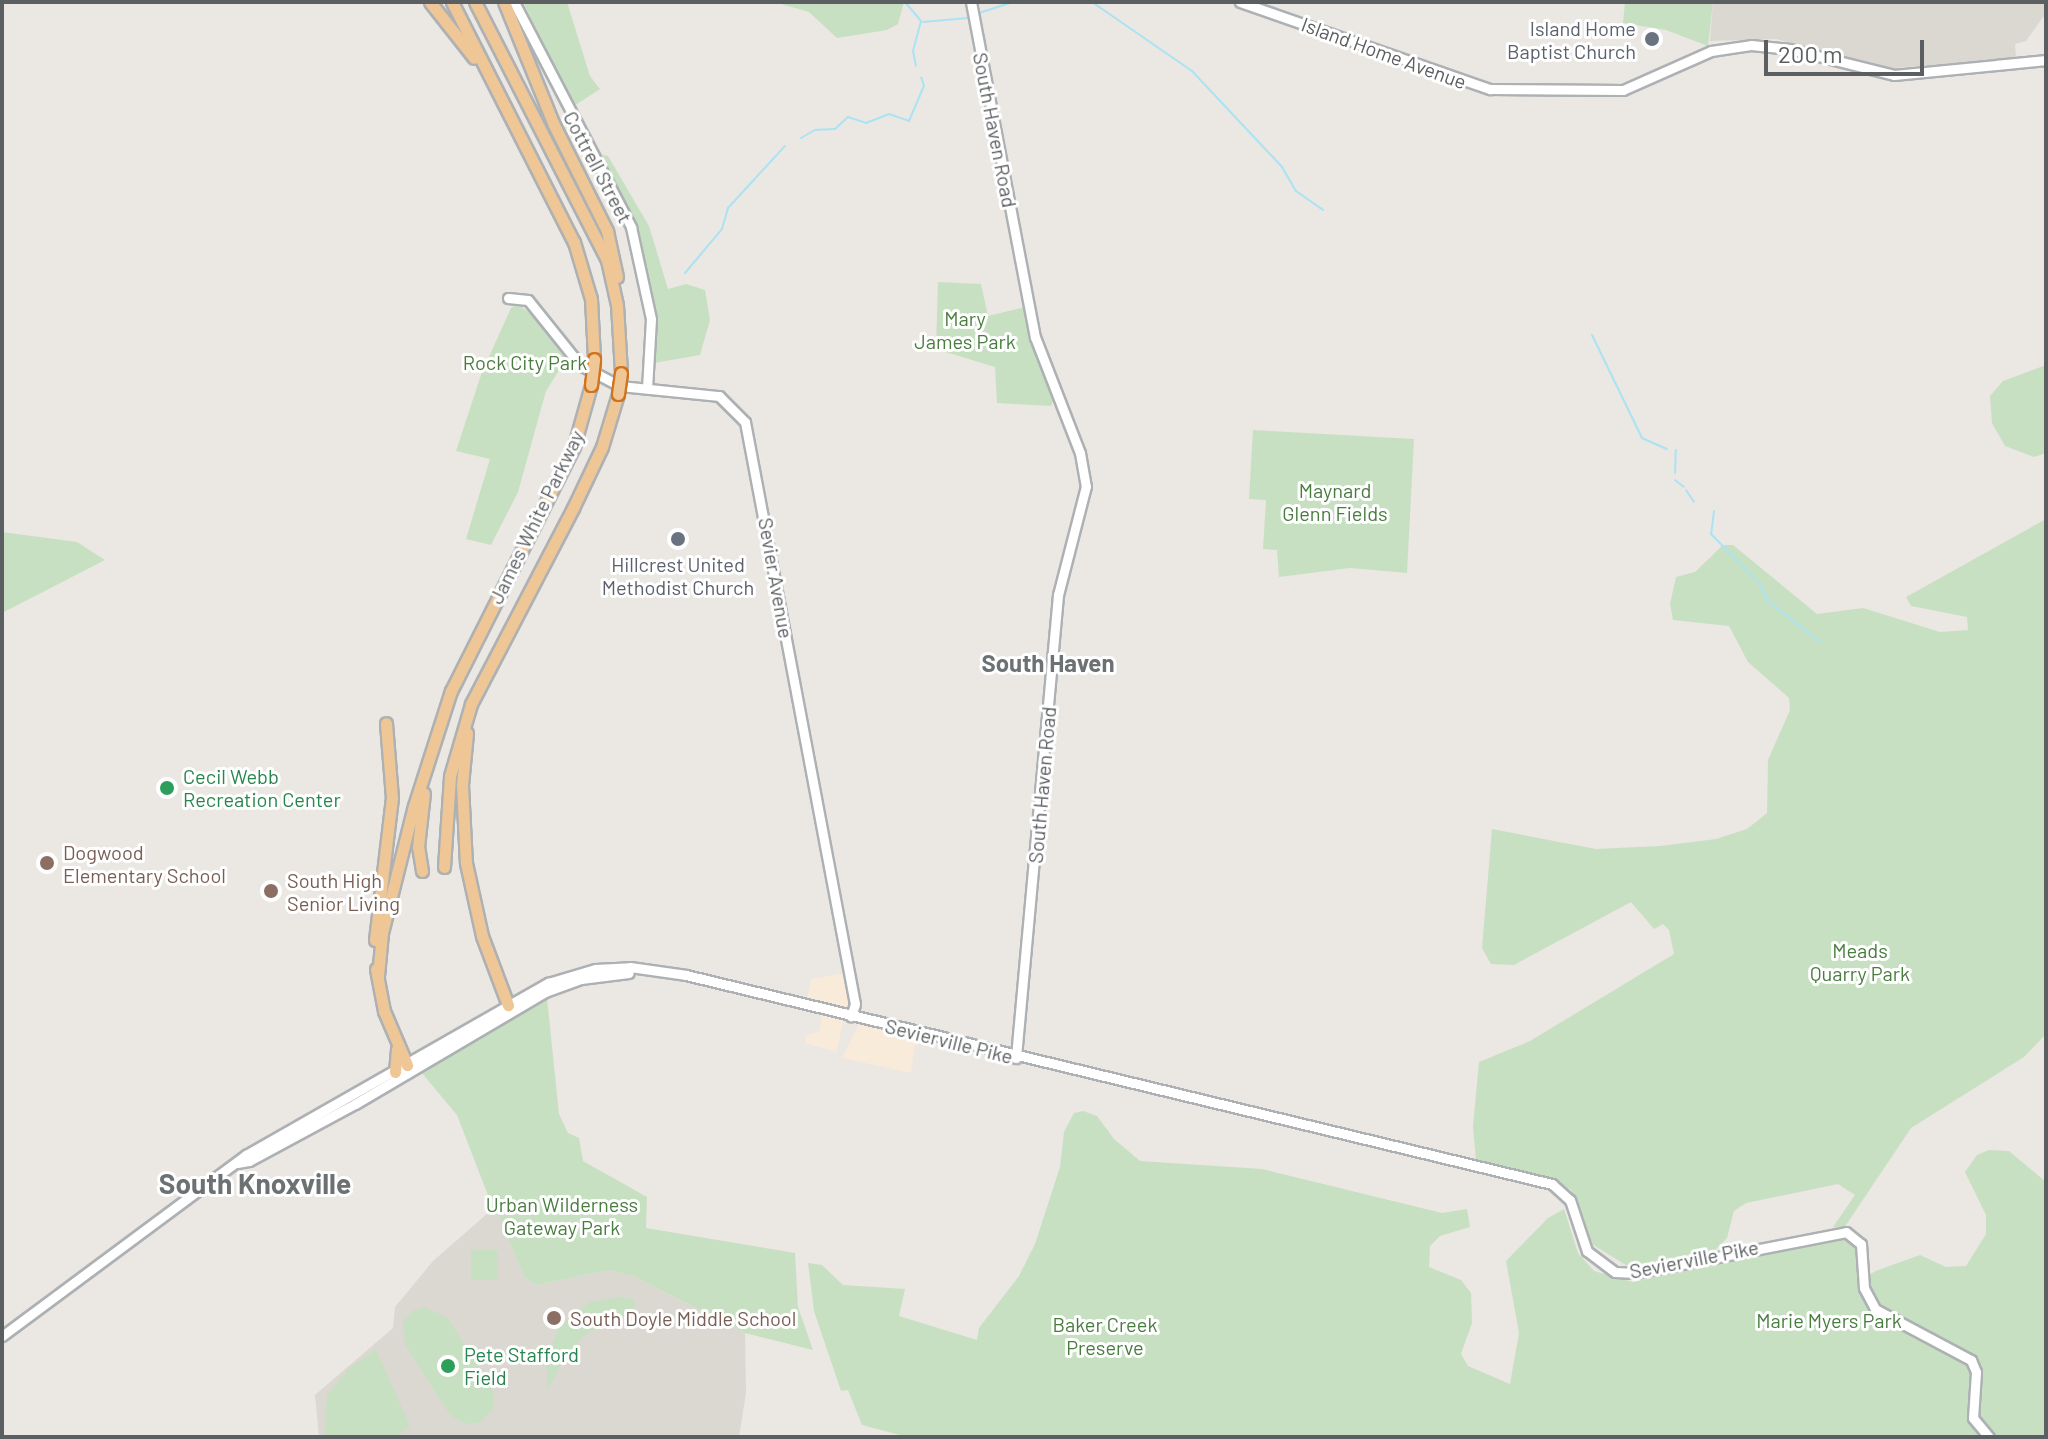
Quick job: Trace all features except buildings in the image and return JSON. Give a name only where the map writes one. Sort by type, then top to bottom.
[{"type":"highway","points":[[430,2],[497,90]]},
{"type":"highway","name":"James White Parkway","points":[[441,719],[473,643],[574,446],[591,385],[594,359],[593,313],[582,263],[452,2]]},
{"type":"highway","name":"James White Parkway","points":[[475,2],[591,222],[607,260],[621,338],[618,394],[597,459],[485,676]]},
{"type":"highway","points":[[504,2],[554,125],[607,231],[621,299],[621,338]]},
{"type":"highway","points":[[444,867],[451,768],[485,676]]},
{"type":"highway","points":[[485,676],[463,759],[464,843],[482,936],[509,1008]]},
{"type":"highway","points":[[422,871],[420,818],[441,719]]},
{"type":"highway","points":[[378,976],[385,921],[441,719]]},
{"type":"highway","points":[[386,723],[392,798],[376,916],[378,976],[395,1041],[409,1068]]},
{"type":"highway","points":[[395,1041],[395,1072]]},
{"type":"street","name":"Cottrell Street","points":[[514,2],[631,227],[651,319],[647,388]]},
{"type":"street","name":"South Haven Road","points":[[971,2],[1035,337],[1080,453],[1086,486],[1058,595],[1016,1058]]},
{"type":"street","name":"Island Home Avenue","points":[[1240,2],[1490,89],[1623,90],[1711,51],[1751,45],[1790,49],[1894,75],[2046,60]]},
{"type":"street","name":"Sevier Avenue","points":[[508,298],[528,300],[580,365],[620,386],[713,394],[731,403],[745,422],[853,996],[851,1016]]},
{"type":"street","name":"Sevierville Pike","points":[[439,1050],[487,1025],[548,983],[595,969],[644,967],[1552,1184],[1570,1200],[1587,1251],[1615,1272],[1636,1273],[1826,1234],[1850,1234],[1861,1244],[1864,1288],[1875,1309],[1974,1364],[1972,1414],[1989,1437]]},
{"type":"street","name":"Sevierville Pike","points":[[237,1163],[249,1161],[409,1068],[494,1013],[581,979],[631,973],[706,982]]},
{"type":"street","points":[[853,996],[878,1022]]},
{"type":"street","name":"Sevierville Pike","points":[[237,1163],[395,1072],[409,1068]]},
{"type":"street","points":[[2,1336],[237,1163]]},
{"type":"shaded area","points":[[1713,2],[2046,2],[2046,13],[2026,41],[2015,44],[2016,58],[1883,69],[1776,39],[1710,41]]},
{"type":"shaded area","points":[[846,973],[850,1008],[807,1000],[811,979]]},
{"type":"shaded area","points":[[822,1010],[844,1020],[836,1052],[805,1043],[807,1035],[820,1031]]},
{"type":"shaded area","points":[[859,1024],[916,1037],[911,1073],[842,1058]]},
{"type":"shaded area","name":"South Doyle Middle School","points":[[488,1213],[499,1216],[524,1277],[536,1285],[610,1270],[633,1276],[745,1333],[746,1393],[739,1437],[319,1437],[315,1395],[393,1328],[395,1307],[433,1261]]},
{"type":"green space","points":[[523,2],[567,2],[590,76],[600,89],[574,106]]},
{"type":"green space","points":[[774,2],[904,2],[898,24],[887,30],[837,38],[809,12]]},
{"type":"green space","points":[[1625,2],[1713,2],[1708,46],[1666,30],[1623,23]]},
{"type":"green space","points":[[602,155],[608,156],[649,226],[668,289],[686,284],[705,290],[710,320],[700,355],[654,363],[653,306],[641,249]]},
{"type":"green space","name":"Mary James Park","points":[[938,282],[981,284],[988,316],[1025,307],[1054,398],[1051,406],[997,403],[995,367],[936,349]]},
{"type":"green space","name":"Rock City Park","points":[[518,304],[540,321],[566,359],[546,391],[518,492],[491,545],[466,539],[490,459],[456,451],[482,372],[511,308]]},
{"type":"green space","points":[[2046,365],[2046,453],[2034,457],[2005,446],[1992,423],[1990,396],[2003,381]]},
{"type":"green space","name":"Maynard Glenn Fields","points":[[1253,430],[1414,439],[1407,573],[1350,568],[1279,577],[1277,550],[1263,549],[1266,500],[1249,499]]},
{"type":"green space","name":"Meads Quarry Park","points":[[2046,519],[2046,1034],[2024,1057],[1911,1128],[1844,1228],[1833,1227],[1855,1195],[1838,1184],[1746,1203],[1734,1211],[1727,1238],[1714,1251],[1673,1265],[1629,1267],[1590,1243],[1571,1190],[1554,1180],[1476,1161],[1473,1126],[1479,1062],[1530,1041],[1674,954],[1669,930],[1663,924],[1654,929],[1631,902],[1514,965],[1491,964],[1482,948],[1492,829],[1596,849],[1660,846],[1716,839],[1747,829],[1767,813],[1768,760],[1790,710],[1789,698],[1748,662],[1729,626],[1673,620],[1670,604],[1676,577],[1695,572],[1723,545],[1733,545],[1817,614],[1863,608],[1940,632],[1968,630],[1967,617],[1911,606],[1906,597]]},
{"type":"green space","points":[[2,532],[77,542],[105,560],[2,613]]},
{"type":"green space","name":"Urban Wilderness Gateway Park","points":[[547,998],[559,1114],[568,1133],[579,1138],[583,1161],[647,1197],[646,1228],[795,1253],[798,1307],[813,1350],[745,1333],[633,1276],[610,1270],[536,1285],[524,1277],[499,1216],[488,1213],[489,1198],[457,1115],[421,1072]]},
{"type":"green space","points":[[1083,1111],[1097,1116],[1114,1139],[1140,1161],[1262,1169],[1442,1213],[1467,1209],[1470,1227],[1440,1236],[1430,1246],[1429,1267],[1461,1280],[1471,1293],[1472,1323],[1461,1354],[1468,1366],[1510,1384],[1519,1333],[1506,1261],[1548,1218],[1564,1209],[1578,1253],[1594,1271],[1633,1282],[1844,1235],[1855,1242],[1859,1289],[1872,1314],[1884,1309],[1870,1285],[1870,1274],[1920,1255],[1946,1267],[1966,1266],[1986,1234],[1986,1215],[1965,1172],[1977,1155],[1989,1150],[2009,1151],[2046,1182],[2046,1437],[907,1437],[862,1425],[848,1390],[841,1391],[814,1311],[808,1263],[822,1265],[843,1285],[905,1289],[899,1316],[977,1340],[979,1328],[1019,1276],[1035,1244],[1060,1167],[1064,1132],[1074,1113]]},
{"type":"green space","points":[[471,1250],[498,1250],[498,1280],[471,1280]]},
{"type":"green space","points":[[618,1297],[634,1299],[636,1315],[607,1322],[585,1335],[566,1356],[548,1389],[546,1359],[560,1325],[590,1302]]},
{"type":"green space","name":"Pete Stafford Field","points":[[425,1307],[448,1318],[493,1391],[494,1407],[481,1422],[465,1424],[450,1415],[405,1344],[403,1323],[412,1311]]},
{"type":"green space","points":[[376,1349],[410,1426],[396,1437],[325,1437],[327,1395],[350,1368]]},
{"type":"waterway","points":[[905,2],[921,21],[913,51],[916,66]]},
{"type":"waterway","points":[[976,14],[1012,2]]},
{"type":"waterway","points":[[1092,2],[1192,71],[1282,167],[1296,191],[1323,210]]},
{"type":"waterway","points":[[923,22],[968,18]]},
{"type":"waterway","points":[[801,138],[815,130],[835,129],[848,117],[866,123],[889,114],[909,121],[924,86],[921,77]]},
{"type":"waterway","points":[[685,273],[722,229],[728,208],[785,146]]},
{"type":"waterway","points":[[1592,335],[1642,438],[1667,449]]},
{"type":"waterway","points":[[1675,473],[1676,450]]},
{"type":"waterway","points":[[1675,480],[1684,487]]},
{"type":"waterway","points":[[1686,490],[1694,502]]},
{"type":"waterway","points":[[1714,511],[1711,534],[1760,584],[1767,600],[1821,643]]},
{"type":"place","name":"Island Home Baptist Church","points":[[1652,39]]},
{"type":"place","name":"Hillcrest United Methodist Church","points":[[678,539]]},
{"type":"place","name":"Cecil Webb Recreation Center","points":[[167,788]]},
{"type":"place","name":"Dogwood Elementary School","points":[[47,863]]},
{"type":"place","name":"South High Senior Living","points":[[271,891]]},
{"type":"place","name":"South Doyle Middle School","points":[[554,1318]]},
{"type":"place","name":"Pete Stafford Field","points":[[448,1366]]},
{"type":"district","name":"South Haven","points":[[1048,663]]},
{"type":"district","name":"South Knoxville","points":[[255,1183]]},
{"type":"park label","name":"Marie Myers Park","points":[[1829,1320]]},
{"type":"park label","name":"Baker Creek Preserve","points":[[1105,1336]]}]
